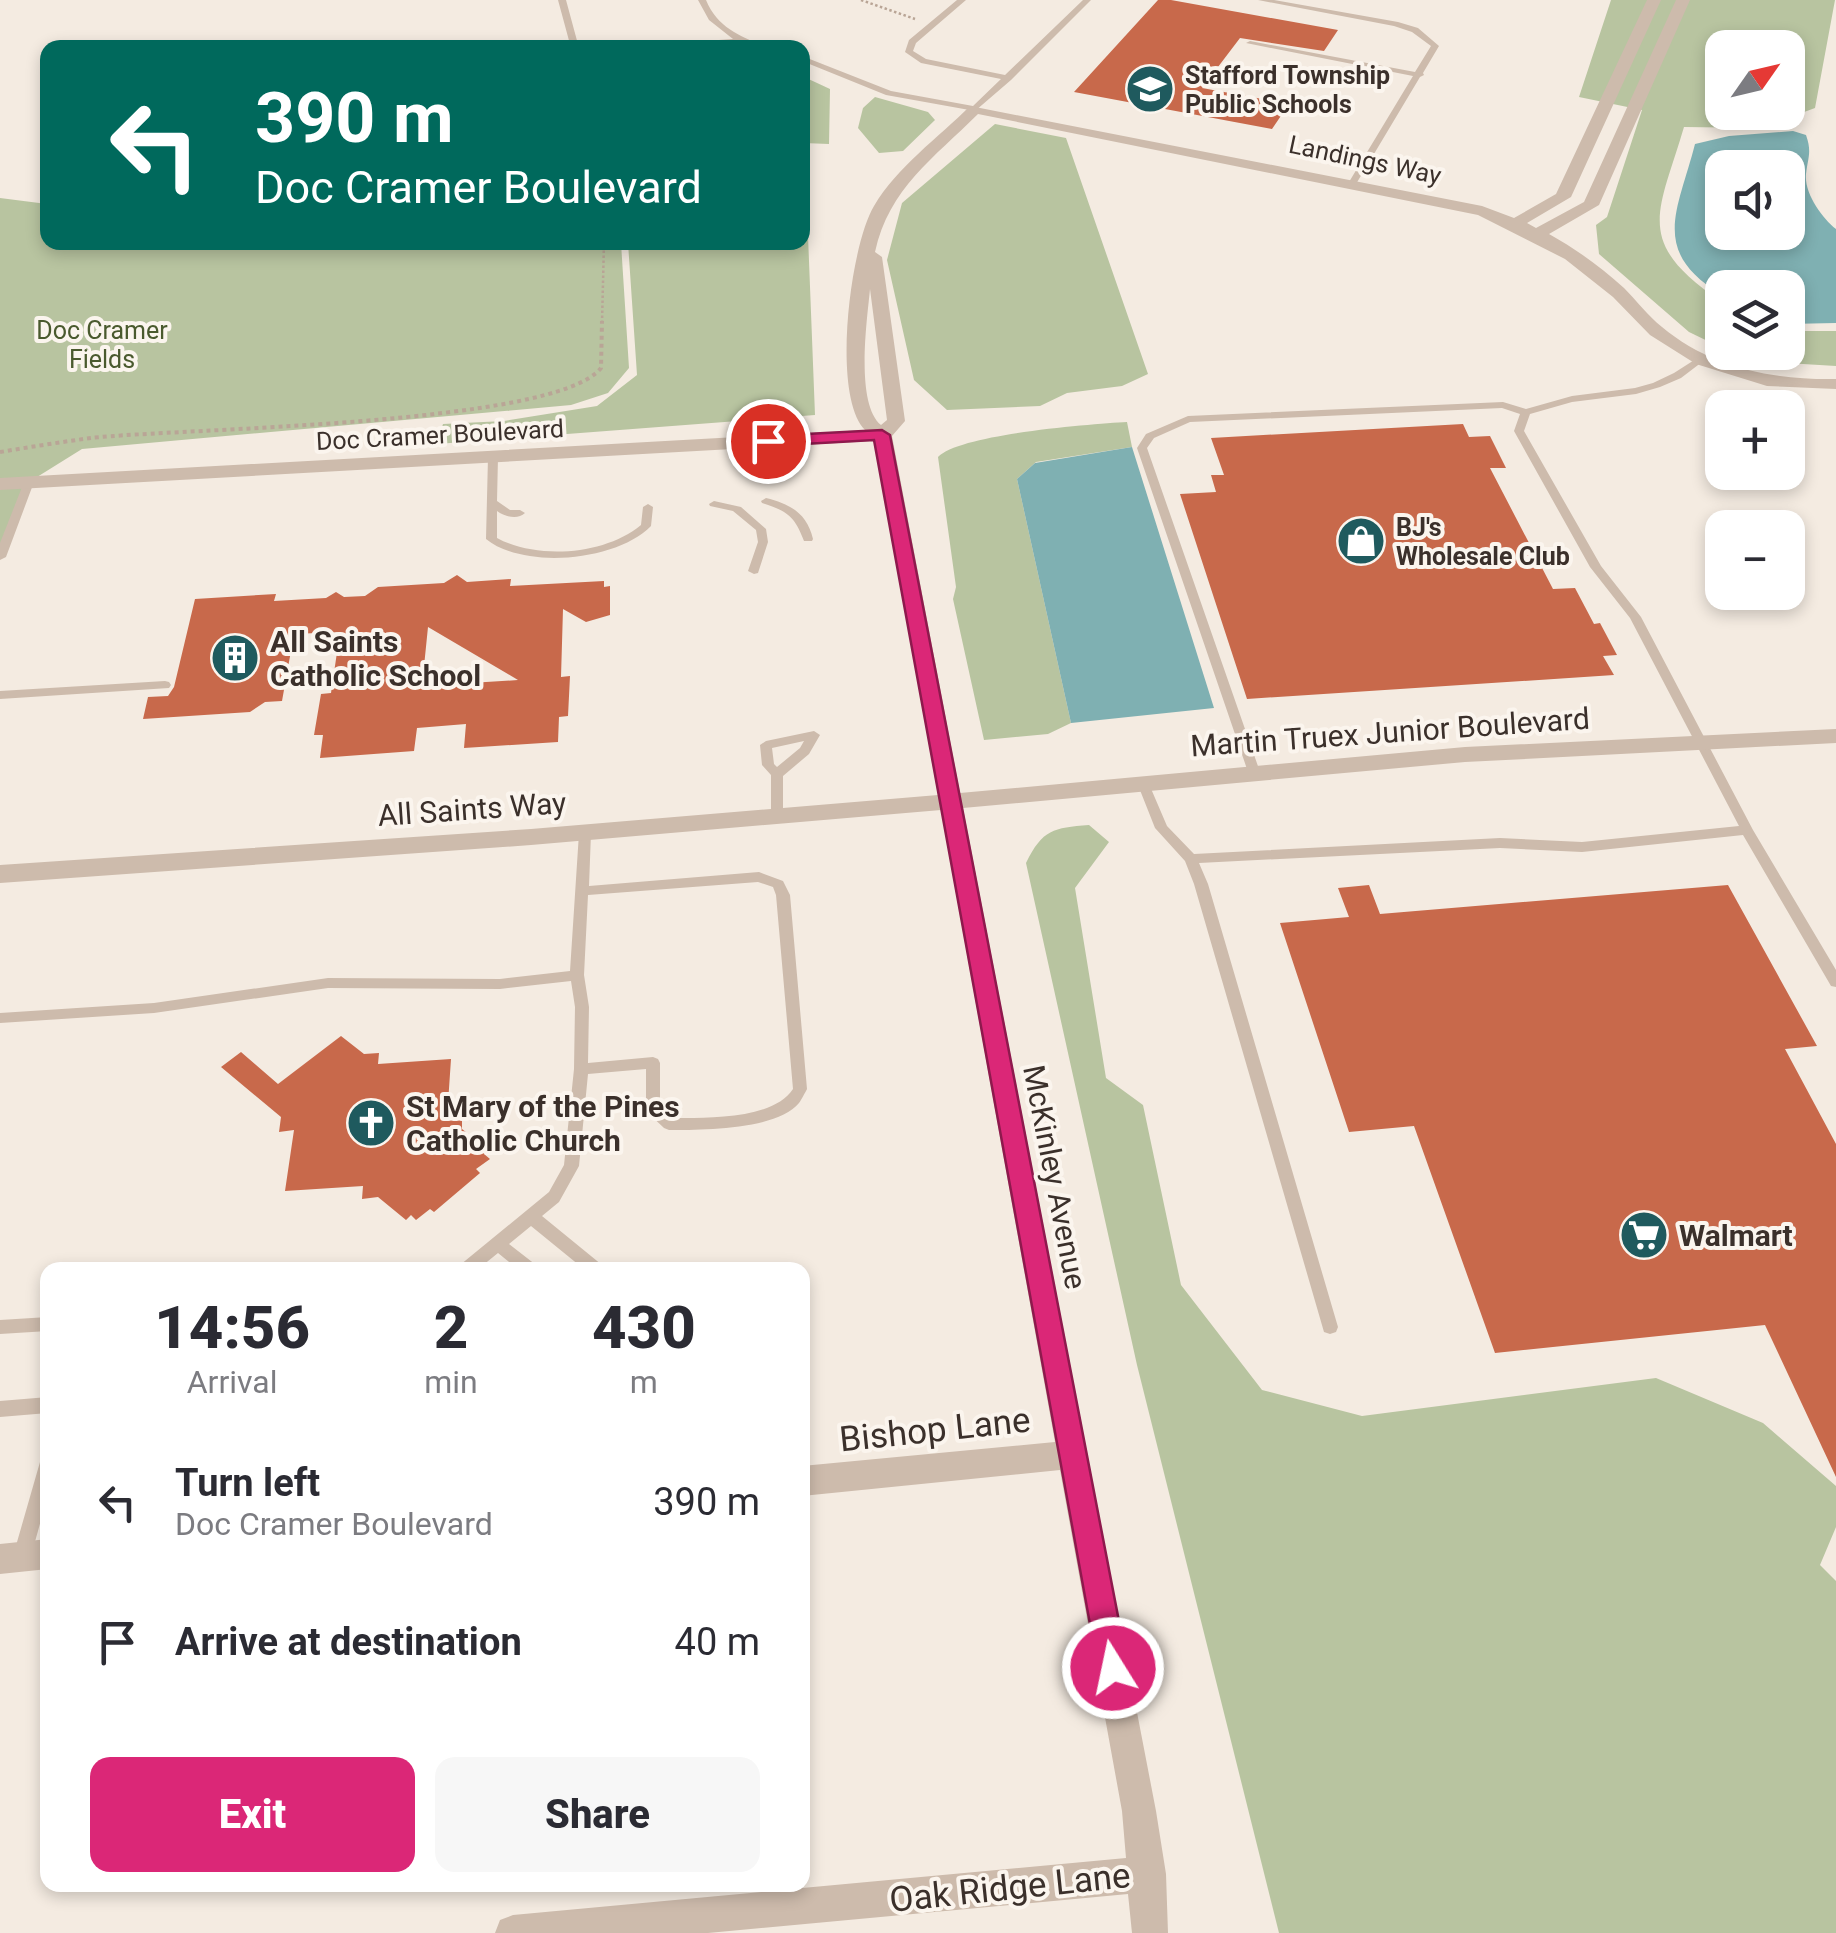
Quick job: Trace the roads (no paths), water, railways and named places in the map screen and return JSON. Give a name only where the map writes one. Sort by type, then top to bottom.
[{"type":"street","points":[[1516,223],[1563,197],[1654,0]]},
{"type":"street","points":[[1539,233],[1590,206],[1684,0]]},
{"type":"street","points":[[1638,35],[1665,40]]},
{"type":"street","name":"Landings Way","points":[[975,108],[1353,182],[1516,223],[1539,233],[1584,263],[1658,334],[1699,360]]},
{"type":"street","name":"McKinley Avenue","points":[[975,108],[877,214],[856,344],[866,421],[882,435],[1075,1454],[1148,1874],[1150,1933]]},
{"type":"street","points":[[1596,126],[1624,131]]},
{"type":"street","name":"McKinley Avenue","points":[[872,236],[896,421],[882,435]]},
{"type":"street","points":[[1699,360],[1757,380],[1836,384]]},
{"type":"street","name":"Doc Cramer Boulevard","points":[[0,484],[882,435]]},
{"type":"street","name":"Martin Truex Junior Boulevard","points":[[949,802],[1142,780],[1698,740],[1836,736]]},
{"type":"street","name":"All Saints Way","points":[[0,874],[585,833],[949,802]]},
{"type":"street","name":"Bishop Lane","points":[[810,1480],[1075,1454]]},
{"type":"street","name":"Oak Ridge Lane","points":[[512,1933],[804,1920],[1148,1874]]},
{"type":"lane","points":[[562,0],[572,40]]},
{"type":"lane","points":[[702,0],[714,24],[738,40]]},
{"type":"lane","points":[[962,0],[912,42],[909,52],[924,60],[1008,78]]},
{"type":"lane","points":[[810,61],[889,93],[975,108],[1087,0]]},
{"type":"lane","points":[[1262,0],[1416,30],[1435,46],[1353,182]]},
{"type":"lane","points":[[1250,42],[1420,75]]},
{"type":"lane","points":[[1254,772],[1142,448],[1150,436],[1188,420],[1504,406],[1526,412],[1558,398],[1645,392],[1676,381],[1699,360]]},
{"type":"lane","points":[[1526,412],[1519,431],[1596,567],[1636,617],[1747,830],[1836,982]]},
{"type":"lane","points":[[493,457],[491,539],[524,554],[625,543],[646,526],[648,507]]},
{"type":"lane","points":[[0,556],[29,482]]},
{"type":"lane","points":[[492,502],[507,513],[520,513]]},
{"type":"lane","points":[[766,502],[796,514],[806,524],[808,540]]},
{"type":"lane","points":[[714,504],[737,509],[761,529],[763,542],[754,572]]},
{"type":"lane","points":[[0,695],[164,684]]},
{"type":"lane","points":[[777,774],[805,750],[823,721]]},
{"type":"lane","points":[[777,818],[777,774],[768,764],[766,745],[814,735]]},
{"type":"lane","points":[[1142,780],[1162,828],[1191,859],[1330,1327]]},
{"type":"lane","points":[[1191,859],[1500,843],[1582,847],[1747,830]]},
{"type":"lane","points":[[476,1262],[566,1182],[581,1069],[582,1006],[577,975],[585,833]]},
{"type":"lane","points":[[581,1069],[653,1063],[654,1111],[669,1124],[771,1115],[791,1106],[800,1089],[783,895],[778,884],[758,878],[582,891]]},
{"type":"lane","points":[[0,1018],[154,1008],[328,983],[500,984],[577,975]]},
{"type":"lane","points":[[530,1216],[586,1262]]},
{"type":"lane","points":[[498,1244],[520,1262]]},
{"type":"lane","points":[[0,1327],[40,1324]]},
{"type":"lane","points":[[0,1410],[40,1407]]},
{"type":"lane","points":[[23,1556],[40,1492]]},
{"type":"water","points":[[1793,131],[1806,135],[1808,189],[1820,212],[1836,229],[1836,323],[1805,324],[1805,270],[1705,270],[1705,283],[1685,262],[1677,246],[1675,228],[1695,144],[1729,136]]},
{"type":"water","points":[[1132,447],[1214,708],[1071,723],[1017,479],[1035,463]]},
{"type":"place","name":"Stafford Township Public Schools","points":[[1150,89]]},
{"type":"place","name":"BJ's Wholesale Club","points":[[1361,541]]},
{"type":"place","name":"All Saints Catholic School","points":[[235,658]]},
{"type":"place","name":"St Mary of the Pines Catholic Church","points":[[371,1123]]},
{"type":"place","name":"Walmart","points":[[1644,1235]]},
{"type":"park label","name":"Doc Cramer Fields","points":[[102,344]]}]
